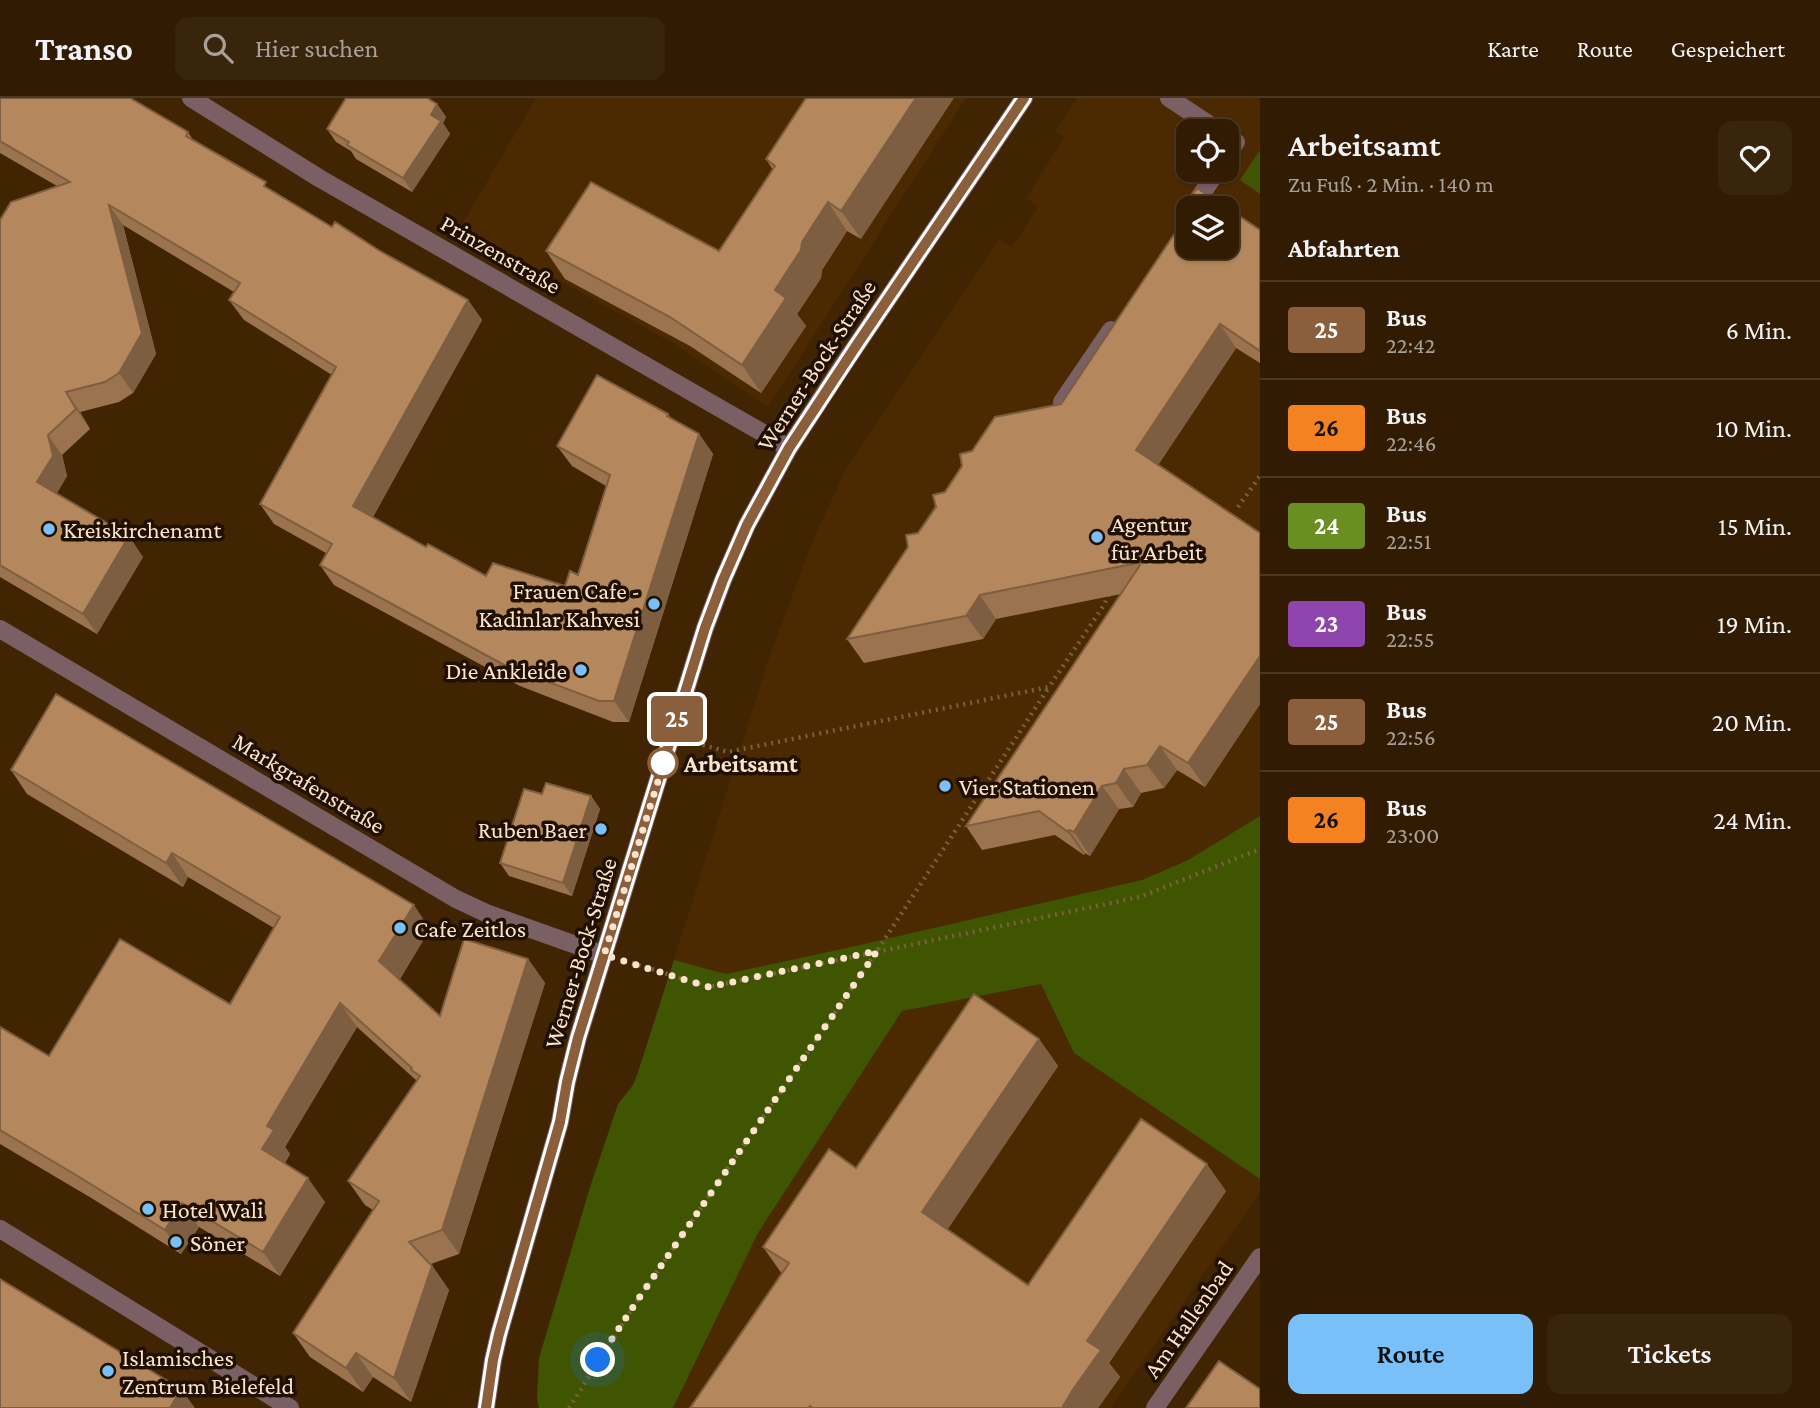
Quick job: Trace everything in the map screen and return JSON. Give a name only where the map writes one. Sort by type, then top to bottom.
[{"type":"street","name":"Prinzenstraße","points":[[191,98],[319,178],[789,448]]},
{"type":"street","name":"Werner-Bock-Straße","points":[[486,1408],[499,1334],[560,1122],[578,1038],[705,628],[723,580],[747,525],[789,448],[1024,98]]},
{"type":"street","points":[[1169,98],[1201,119]]},
{"type":"street","points":[[1062,402],[1122,314]]},
{"type":"street","name":"Markgrafenstraße","points":[[0,629],[457,899],[486,913],[604,955]]},
{"type":"street","points":[[0,1229],[290,1408]]},
{"type":"street","name":"Am Hallenbad","points":[[1155,1408],[1260,1257]]},
{"type":"path","points":[[1238,507],[1260,477]]},
{"type":"path","points":[[569,1408],[639,1298],[877,951],[1104,605],[1114,582]]},
{"type":"path","points":[[672,736],[728,752],[1049,687]]},
{"type":"path","points":[[604,955],[709,987],[1140,897],[1260,849]]},
{"type":"shaded area","points":[[534,98],[966,98],[768,407],[676,345],[461,226]]},
{"type":"shaded area","points":[[1077,98],[1260,98],[1260,150],[1241,180],[1260,194],[1260,816],[1188,860],[1142,880],[726,974],[674,960],[769,658],[813,540],[847,467],[999,239],[1012,247],[1038,207],[1026,198],[1065,137],[1055,131]]},
{"type":"shaded area","points":[[1041,984],[1074,1053],[1260,1179],[1260,1192],[1111,1408],[673,1408],[758,1233],[902,1011]]},
{"type":"green space","points":[[1260,150],[1260,194],[1240,180]]},
{"type":"green space","points":[[1260,816],[1260,1179],[1074,1053],[1041,984],[902,1011],[758,1233],[673,1408],[539,1408],[539,1358],[591,1184],[618,1104],[633,1085],[638,1072],[674,960],[726,974],[1142,880],[1188,860]]},
{"type":"building","points":[[0,98],[130,98],[188,132],[186,136],[266,182],[264,186],[332,227],[335,222],[380,251],[468,300],[353,506],[426,547],[428,544],[486,576],[493,563],[565,586],[570,571],[578,575],[610,475],[557,446],[597,375],[699,434],[614,701],[599,701],[506,666],[320,565],[332,544],[260,504],[336,367],[229,300],[240,283],[109,205],[142,333],[119,373],[105,382],[66,392],[76,409],[48,435],[53,456],[37,482],[129,536],[83,614],[0,565],[0,220],[11,202],[70,182],[0,141]]},
{"type":"building","points":[[346,98],[427,98],[437,104],[431,115],[441,121],[403,178],[347,145],[349,142],[327,129]]},
{"type":"building","points":[[806,98],[916,98],[841,211],[828,202],[775,290],[786,298],[742,365],[670,317],[546,251],[591,182],[719,251],[775,166],[766,159]]},
{"type":"building","name":"Agentur für Arbeit","points":[[1197,188],[1209,196],[1192,196]]},
{"type":"building","name":"Agentur für Arbeit","points":[[1239,216],[1260,230],[1260,351],[1220,324],[1136,450],[1260,533],[1260,656],[1188,763],[1160,746],[1147,765],[1124,769],[1116,783],[1102,786],[1074,832],[1068,832],[1039,811],[966,826],[1142,562],[980,595],[966,616],[847,639],[908,547],[906,535],[918,533],[936,507],[933,495],[945,492],[962,466],[960,454],[972,451],[995,417],[1061,404],[1176,232],[1176,259],[1239,259]]},
{"type":"building","points":[[56,694],[414,905],[379,961],[440,1016],[464,939],[528,959],[442,1230],[409,1242],[432,1266],[394,1378],[356,1353],[346,1368],[293,1333],[379,1201],[348,1181],[420,1076],[340,1003],[267,1126],[274,1130],[262,1149],[308,1178],[263,1252],[182,1203],[165,1230],[0,1130],[0,1027],[49,1056],[120,939],[230,1004],[280,917],[172,853],[166,863],[11,770]]},
{"type":"building","points":[[546,783],[591,796],[563,883],[500,863],[524,789],[542,794]]},
{"type":"building","points":[[974,994],[1039,1039],[922,1212],[1028,1285],[1141,1119],[1207,1164],[1087,1341],[1101,1350],[1062,1408],[690,1408],[789,1263],[763,1247],[829,1149],[856,1168]]},
{"type":"building","points":[[0,1279],[181,1389],[170,1408],[0,1408]]},
{"type":"building","points":[[1219,1361],[1260,1389],[1260,1408],[1186,1408]]},
{"type":"bus line","name":"25","points":[[486,1408],[499,1334],[550,1161],[578,1038],[705,628],[723,580],[747,525],[789,448],[1024,98]]},
{"type":"place","name":"Kreiskirchenamt","points":[[49,529]]},
{"type":"place","name":"Agentur für Arbeit","points":[[1097,537]]},
{"type":"place","name":"Frauen Cafe - Kadinlar Kahvesi","points":[[654,604]]},
{"type":"place","name":"Die Ankleide","points":[[581,670]]},
{"type":"place","name":"Arbeitsamt","points":[[663,763]]},
{"type":"place","name":"Vier Stationen","points":[[945,786]]},
{"type":"place","name":"Ruben Baer","points":[[601,829]]},
{"type":"place","name":"Cafe Zeitlos","points":[[400,928]]},
{"type":"place","name":"Hotel Wali","points":[[148,1209]]},
{"type":"place","name":"Söner","points":[[176,1242]]},
{"type":"place","name":"Islamisches Zentrum Bielefeld","points":[[108,1371]]},
{"type":"route","points":[[598,1360],[877,951],[709,987],[604,955],[663,763]]}]
